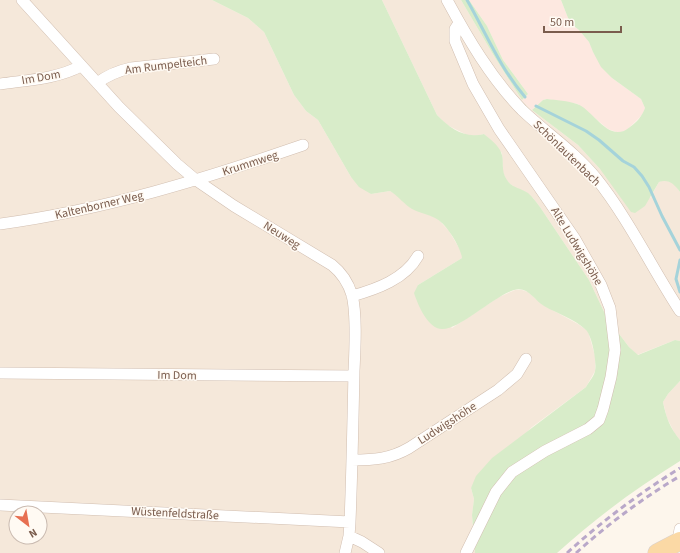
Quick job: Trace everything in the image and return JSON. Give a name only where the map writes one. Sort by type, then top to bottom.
[{"type":"main road","points":[[657,553],[678,541]]},
{"type":"street","name":"Neuweg","points":[[22,0],[97,84],[152,141],[177,164],[196,180],[234,206],[339,270],[344,276],[352,296],[355,339],[350,522],[349,536],[345,553]]},
{"type":"street","name":"Schönlautenbach","points":[[447,0],[474,49],[500,85],[522,110],[581,162],[604,188],[680,311]]},
{"type":"street","name":"Alte Ludwigshöhe","points":[[459,22],[455,29],[455,41],[473,84],[499,129],[546,196],[588,260],[601,285],[612,319],[614,350],[611,377],[599,420],[588,429],[545,451],[512,472],[496,492],[466,553]]},
{"type":"street","name":"Am Rumpelteich","points":[[97,84],[110,74],[131,68],[214,58]]},
{"type":"street","name":"Im Dom","points":[[0,84],[58,75],[69,72],[81,66]]},
{"type":"street","name":"Krummweg","points":[[196,180],[303,145]]},
{"type":"street","name":"Kaltenborner Weg","points":[[0,224],[124,201],[196,180]]},
{"type":"street","points":[[352,296],[378,287],[404,273],[413,265],[418,256]]},
{"type":"street","name":"Ludwigshöhe","points":[[352,460],[384,458],[397,455],[498,390],[517,374],[526,358]]},
{"type":"street","name":"Im Dom","points":[[0,373],[354,376]]},
{"type":"street","name":"Wüstenfeldstraße","points":[[0,505],[350,522]]},
{"type":"street","points":[[349,536],[379,553]]},
{"type":"shaded area","points":[[0,0],[212,0],[248,18],[264,32],[294,95],[306,111],[318,120],[351,177],[371,194],[390,191],[399,196],[411,208],[437,218],[449,231],[462,253],[462,258],[418,285],[452,328],[499,297],[515,290],[522,290],[528,292],[543,305],[588,331],[595,356],[595,371],[586,387],[532,427],[471,488],[474,499],[472,516],[475,553],[0,553]]},
{"type":"shaded area","points":[[382,0],[461,0],[522,100],[532,110],[578,145],[600,169],[650,198],[659,182],[664,180],[674,183],[680,192],[680,341],[675,340],[637,355],[629,347],[607,318],[589,280],[540,207],[526,192],[515,188],[507,181],[503,173],[502,153],[484,134],[475,136],[467,135],[447,125],[437,115]]},
{"type":"shaded area","points":[[469,0],[561,0],[570,23],[579,30],[589,42],[593,52],[612,78],[641,99],[645,108],[643,114],[627,130],[619,133],[608,129],[578,104],[546,99],[532,110],[522,100],[528,94],[503,60],[487,26]]},
{"type":"shaded area","points":[[680,381],[680,440],[675,434],[667,418],[663,402]]},
{"type":"green space","points":[[212,0],[382,0],[437,115],[452,128],[464,134],[484,134],[494,142],[501,152],[504,173],[507,180],[509,183],[528,193],[540,207],[589,280],[607,318],[629,347],[638,355],[675,340],[680,341],[680,381],[663,402],[669,422],[680,440],[680,461],[617,504],[557,553],[475,553],[472,515],[474,499],[471,488],[476,476],[492,458],[586,387],[595,371],[594,349],[588,333],[582,326],[544,306],[530,294],[519,289],[506,293],[467,319],[449,328],[442,329],[432,325],[424,316],[414,293],[418,285],[462,258],[459,248],[452,235],[439,220],[412,209],[390,191],[371,194],[359,187],[351,177],[318,120],[306,111],[294,95],[264,32],[248,18]]},
{"type":"green space","points":[[461,0],[469,0],[487,26],[503,60],[528,94],[522,100],[494,56]]},
{"type":"green space","points":[[561,0],[680,0],[680,192],[671,183],[666,181],[659,182],[645,206],[635,213],[631,212],[600,169],[578,145],[532,110],[543,100],[547,99],[577,104],[583,107],[608,129],[615,132],[622,131],[633,125],[641,116],[645,108],[641,99],[612,78],[601,67],[589,42],[579,30],[570,23]]},
{"type":"waterway","name":"Schönlautenbach","points":[[467,0],[508,74],[525,97]]},
{"type":"waterway","name":"Schönlautenbach","points":[[536,106],[586,131],[623,161],[634,167],[649,187],[680,250]]},
{"type":"waterway","name":"Schönlautenbach","points":[[680,260],[676,279],[680,292]]},
{"type":"railway","points":[[567,553],[622,508],[650,487],[680,468]]},
{"type":"railway","points":[[576,553],[626,512],[680,476]]}]
